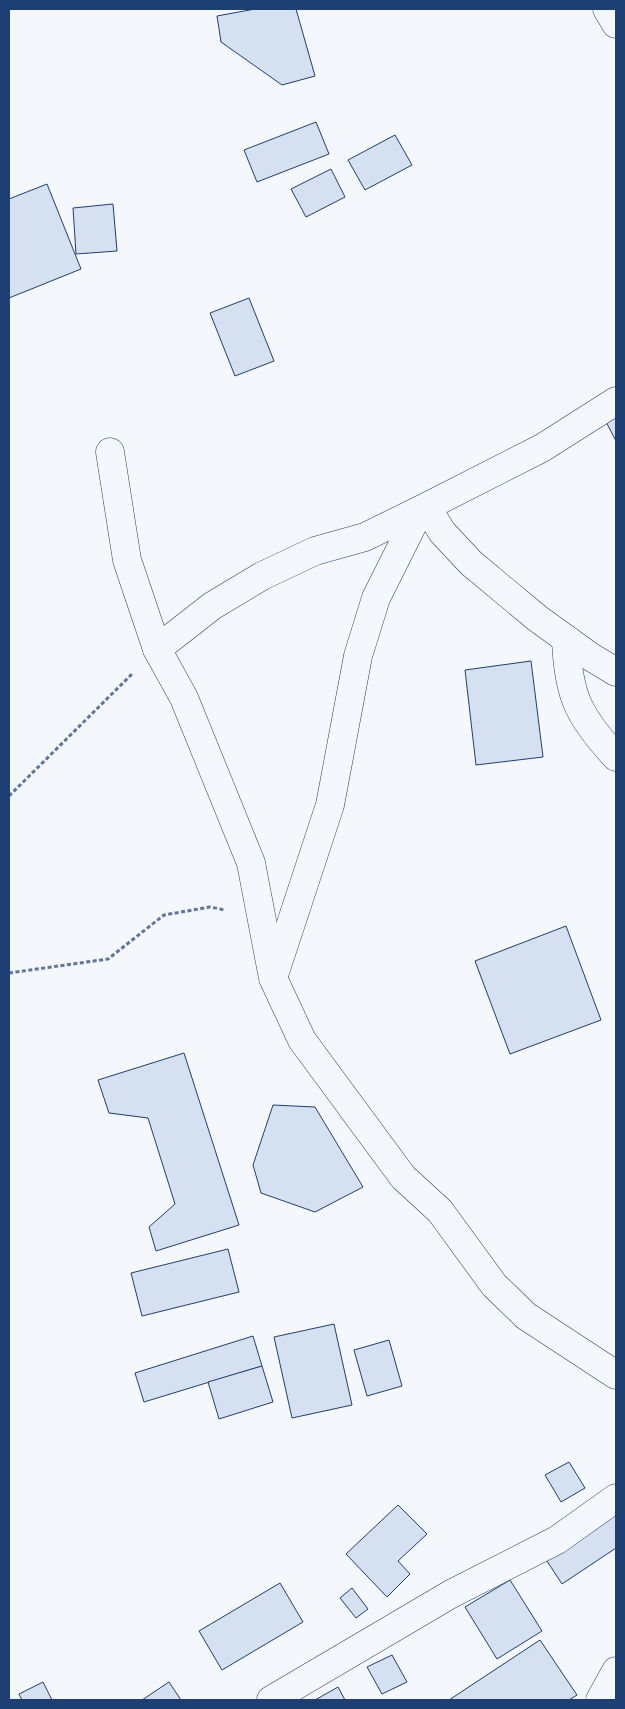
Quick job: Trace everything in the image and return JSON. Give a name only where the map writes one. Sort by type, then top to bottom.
[{"type":"street","points":[[607,9],[616,24]]},
{"type":"street","points":[[157,649],[212,606],[262,576],[314,551],[365,537],[542,448],[616,401]]},
{"type":"street","points":[[110,452],[127,560],[157,649],[184,698],[251,863],[272,978],[302,1040],[403,1177],[440,1211],[494,1285],[526,1316],[616,1375]]},
{"type":"street","points":[[423,508],[471,563],[537,618],[616,672]]},
{"type":"street","points":[[272,978],[330,804],[358,656],[376,598],[423,508]]},
{"type":"street","points":[[566,639],[567,667],[577,707],[592,731],[616,757]]},
{"type":"street","points":[[271,1700],[451,1594],[557,1540],[616,1498]]},
{"type":"street","points":[[600,1700],[616,1671]]},
{"type":"path","points":[[9,796],[157,649]]},
{"type":"path","points":[[9,973],[108,959],[164,915],[210,907],[262,918]]},
{"type":"building","points":[[255,9],[296,9],[315,76],[282,85],[221,42],[217,16]]},
{"type":"building","points":[[316,122],[329,154],[257,182],[244,150]]},
{"type":"building","points":[[395,135],[412,165],[365,190],[348,160]]},
{"type":"building","points":[[331,169],[345,197],[306,217],[291,189]]},
{"type":"building","points":[[47,184],[81,269],[9,298],[9,199]]},
{"type":"building","points":[[113,204],[117,251],[76,254],[73,208]]},
{"type":"building","points":[[249,298],[274,361],[235,376],[210,313]]},
{"type":"building","points":[[616,412],[616,441],[604,418]]},
{"type":"building","points":[[531,661],[543,757],[476,765],[465,670]]},
{"type":"building","points":[[566,926],[601,1020],[510,1054],[475,961]]},
{"type":"building","points":[[184,1053],[239,1225],[156,1251],[149,1227],[175,1204],[148,1118],[109,1113],[98,1080]]},
{"type":"building","points":[[273,1105],[315,1107],[363,1187],[315,1212],[261,1193],[253,1165]]},
{"type":"building","points":[[228,1249],[239,1292],[142,1316],[131,1273]]},
{"type":"building","points":[[334,1324],[352,1405],[292,1418],[274,1337]]},
{"type":"building","points":[[253,1336],[262,1366],[144,1402],[135,1373]]},
{"type":"building","points":[[389,1340],[402,1386],[367,1396],[354,1350]]},
{"type":"building","points":[[262,1366],[273,1402],[219,1419],[208,1382]]},
{"type":"building","points":[[569,1462],[585,1488],[561,1502],[545,1475]]},
{"type":"building","points":[[398,1505],[427,1534],[398,1561],[410,1574],[387,1597],[346,1554]]},
{"type":"building","points":[[616,1511],[616,1548],[562,1584],[545,1558]]},
{"type":"building","points":[[510,1580],[542,1631],[497,1659],[465,1607]]},
{"type":"building","points":[[280,1583],[303,1622],[222,1670],[199,1631]]},
{"type":"building","points":[[352,1588],[368,1609],[356,1618],[340,1598]]},
{"type":"building","points":[[540,1640],[577,1695],[569,1700],[449,1700]]},
{"type":"building","points":[[392,1655],[407,1682],[382,1694],[367,1667]]},
{"type":"building","points":[[43,1682],[52,1700],[22,1700],[19,1694]]},
{"type":"building","points":[[169,1682],[181,1700],[142,1700]]},
{"type":"building","points":[[338,1687],[345,1700],[315,1700]]}]
